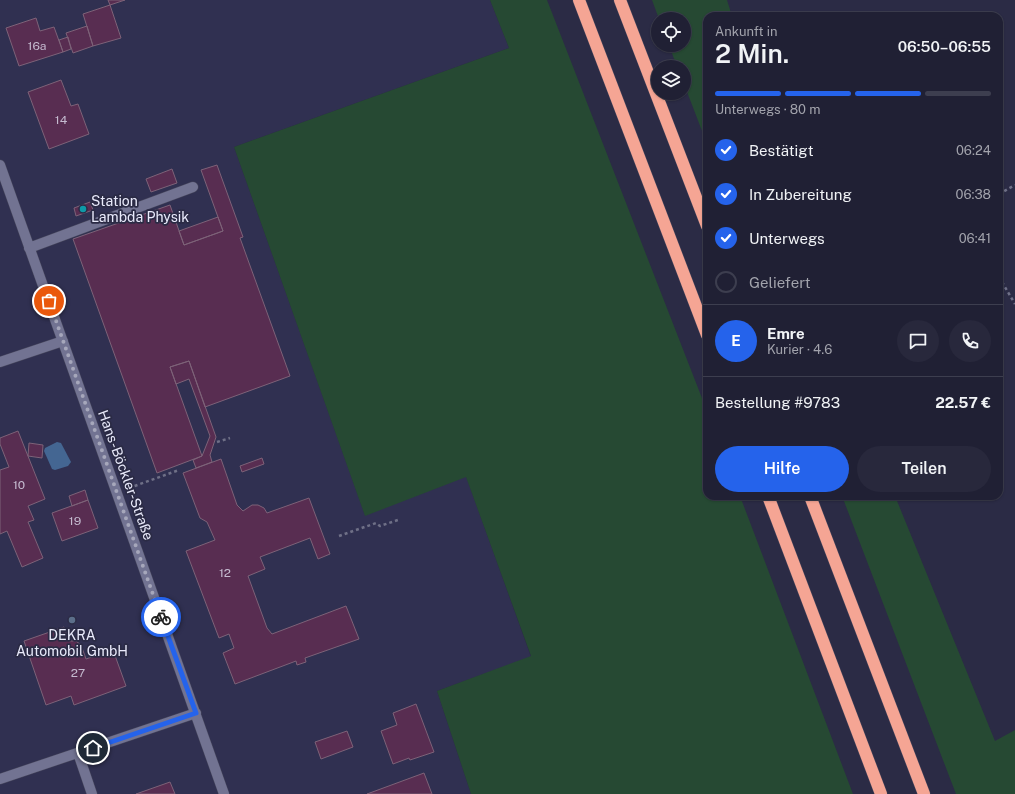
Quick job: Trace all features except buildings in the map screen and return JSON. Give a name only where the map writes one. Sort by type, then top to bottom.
[{"type":"highway","points":[[579,0],[703,325]]},
{"type":"highway","points":[[620,0],[703,216]]},
{"type":"highway","points":[[770,500],[881,794]]},
{"type":"highway","points":[[812,500],[924,794]]},
{"type":"street","name":"Hans-Böckler-Straße","points":[[0,165],[224,794]]},
{"type":"street","points":[[30,248],[193,187]]},
{"type":"street","points":[[0,362],[63,341]]},
{"type":"street","points":[[0,779],[196,713]]},
{"type":"street","points":[[78,753],[92,794]]},
{"type":"path","points":[[1003,192],[1015,185]]},
{"type":"path","points":[[1003,284],[1015,304]]},
{"type":"path","points":[[217,442],[230,438]]},
{"type":"path","points":[[117,493],[179,470]]},
{"type":"path","points":[[339,536],[376,523],[380,526],[398,520]]},
{"type":"shaded area","points":[[0,0],[490,0],[509,48],[234,147],[365,515],[466,476],[531,657],[437,691],[471,794],[0,794]]},
{"type":"green space","points":[[490,0],[547,0],[703,401],[703,500],[742,500],[853,794],[471,794],[437,691],[531,656],[466,477],[365,516],[234,147],[509,48]]},
{"type":"green space","points":[[652,0],[727,0],[731,12],[703,12],[703,134],[690,100],[691,60],[674,60],[672,52],[691,52],[691,12],[656,12]]},
{"type":"green space","points":[[844,500],[897,500],[995,741],[1015,730],[1015,794],[956,794]]},
{"type":"water","points":[[57,442],[61,443],[71,462],[68,466],[55,470],[52,469],[44,451],[45,448]]},
{"type":"way so far","points":[[49,301],[161,617]]},
{"type":"place","name":"Station Lambda Physik","points":[[83,209]]},
{"type":"place","name":"DEKRA Automobil GmbH","points":[[72,620]]},
{"type":"route","points":[[93,748],[196,713],[161,617]]}]
